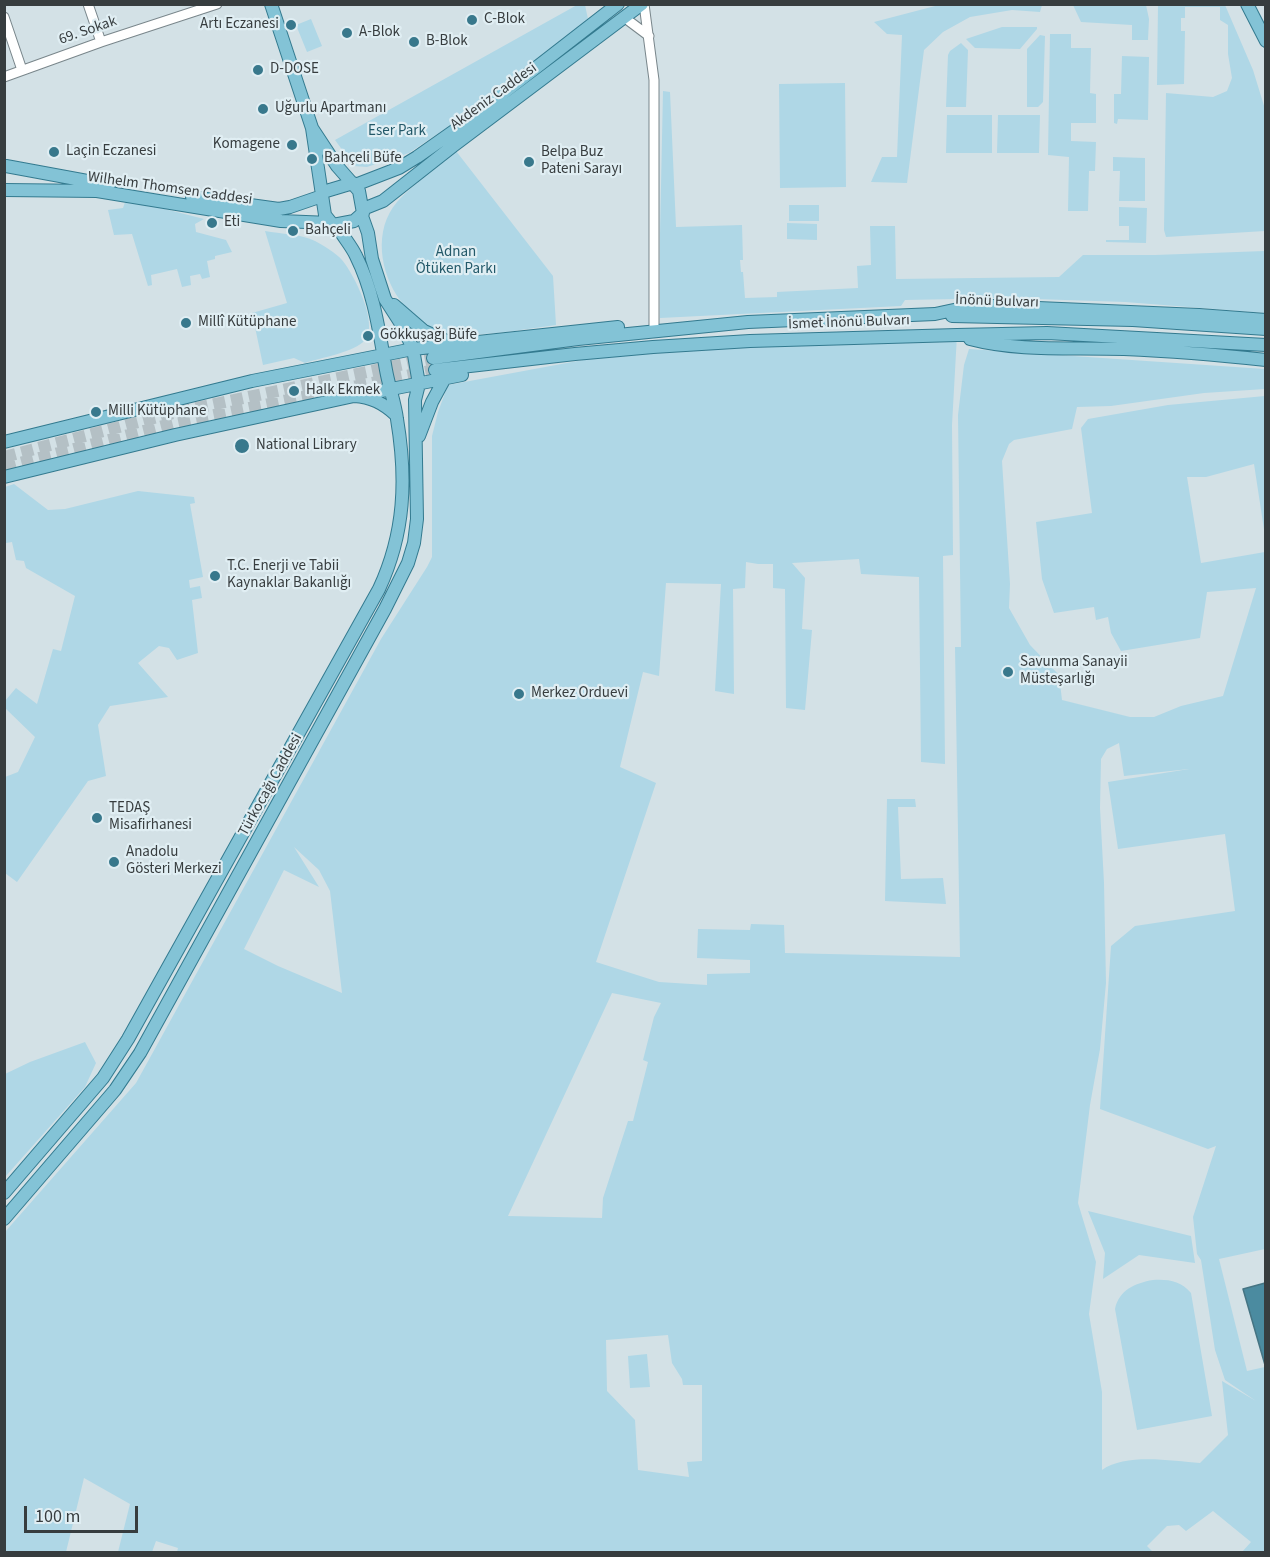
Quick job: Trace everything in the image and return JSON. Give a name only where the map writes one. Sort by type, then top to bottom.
[{"type":"main road","points":[[271,4],[312,128],[325,215],[333,224],[354,220],[362,213],[359,191],[337,165],[312,128]]},
{"type":"main road","name":"Akdeniz Caddesi","points":[[354,184],[399,168],[417,157],[602,10],[618,4]]},
{"type":"main road","name":"Akdeniz Caddesi","points":[[362,213],[385,200],[453,146],[643,4]]},
{"type":"main road","points":[[1247,4],[1266,40]]},
{"type":"main road","points":[[5,165],[10,176],[5,190]]},
{"type":"main road","name":"Wilhelm Thomsen Caddesi","points":[[5,165],[80,181],[267,208],[291,207],[323,194]]},
{"type":"main road","points":[[323,194],[354,184]]},
{"type":"main road","name":"Wilhelm Thomsen Caddesi","points":[[5,190],[97,191],[281,221],[333,224]]},
{"type":"main road","name":"Türkocağı Caddesi","points":[[4,1219],[115,1090],[140,1053],[385,609],[408,563],[414,543],[417,519],[415,400],[419,384],[413,350],[403,327],[386,299],[372,259],[362,213]]},
{"type":"main road","name":"Türkocağı Caddesi","points":[[4,1192],[103,1078],[128,1039],[379,588],[394,553],[402,511],[397,416],[389,388],[381,333],[371,293],[356,255],[333,224]]},
{"type":"main road","points":[[386,299],[424,331],[455,344]]},
{"type":"main road","points":[[935,314],[963,308],[992,306],[1188,314],[1266,320]]},
{"type":"main road","name":"İnönü Bulvarı","points":[[935,314],[1057,319]]},
{"type":"main road","name":"İsmet İnönü Bulvarı","points":[[437,369],[578,339],[748,322],[935,314]]},
{"type":"main road","points":[[1057,319],[1133,320],[1266,329]]},
{"type":"main road","points":[[1057,319],[1266,335]]},
{"type":"main road","points":[[4,442],[252,381],[413,350],[581,330],[748,322]]},
{"type":"main road","name":"İsmet İnönü Bulvarı","points":[[437,369],[575,354],[750,341],[957,335],[1047,333],[1266,345]]},
{"type":"main road","points":[[957,335],[1266,355]]},
{"type":"main road","points":[[957,335],[987,343],[1015,346],[1125,349],[1266,360]]},
{"type":"main road","points":[[4,477],[175,435],[389,388],[419,384],[437,369]]},
{"type":"main road","points":[[416,442],[432,402],[437,369]]},
{"type":"main road","points":[[356,396],[378,402],[397,416]]},
{"type":"main road","points":[[4,431],[18,437]]},
{"type":"main road","points":[[258,806],[274,809]]},
{"type":"main road","points":[[103,1078],[115,1090]]},
{"type":"street","points":[[88,4],[101,42]]},
{"type":"street","points":[[177,4],[180,16]]},
{"type":"street","name":"69. Sokak","points":[[4,77],[217,4]]},
{"type":"street","points":[[643,4],[650,36],[654,80],[654,327]]},
{"type":"street","points":[[4,17],[22,70]]},
{"type":"street","points":[[625,18],[650,36]]},
{"type":"green space","name":"Eser Park","points":[[577,5],[585,5],[588,19],[485,102],[409,153],[367,167],[354,166],[335,140]]},
{"type":"green space","points":[[939,5],[1042,5],[1040,12],[1012,10],[970,17],[943,32],[924,50],[907,183],[871,182],[882,157],[897,157],[902,35],[887,34],[874,22]]},
{"type":"green space","points":[[1073,5],[1146,5],[1149,19],[1148,40],[1132,40],[1132,25],[1081,22]]},
{"type":"green space","points":[[1158,5],[1225,5],[1253,70],[1265,109],[1265,231],[1166,237],[1164,230],[1166,93],[1213,97],[1227,91],[1232,78],[1228,54],[1228,25],[1220,20],[1220,7],[1185,7],[1185,18],[1181,18],[1181,31],[1185,31],[1184,84],[1157,85]]},
{"type":"green space","points":[[311,19],[322,46],[307,52],[296,25]]},
{"type":"green space","points":[[1002,27],[1037,27],[1037,29],[1020,49],[975,48],[966,39]]},
{"type":"green space","points":[[1050,34],[1071,34],[1071,48],[1091,48],[1090,93],[1096,94],[1096,123],[1071,123],[1071,141],[1096,142],[1095,171],[1089,171],[1088,211],[1068,211],[1069,157],[1048,155]]},
{"type":"green space","points":[[1040,35],[1045,36],[1043,102],[1038,107],[1027,107],[1027,49]]},
{"type":"green space","points":[[961,43],[968,50],[966,107],[946,107],[948,55]]},
{"type":"green space","points":[[1122,56],[1149,57],[1148,120],[1118,119],[1117,124],[1114,123],[1114,94],[1121,94]]},
{"type":"green space","points":[[845,83],[846,187],[780,188],[779,84]]},
{"type":"green space","points":[[663,91],[670,92],[676,227],[742,225],[743,260],[740,260],[745,298],[777,297],[777,292],[858,288],[857,266],[871,265],[870,226],[895,226],[896,279],[1059,277],[1083,255],[1265,251],[1265,313],[1125,302],[1006,298],[905,300],[901,306],[660,318]]},
{"type":"green space","points":[[947,115],[992,115],[992,153],[946,153]]},
{"type":"green space","points":[[998,115],[1040,115],[1039,153],[997,153]]},
{"type":"green space","name":"Adnan Ötüken Parkı","points":[[456,151],[553,276],[556,325],[463,335],[433,331],[423,326],[415,318],[393,289],[384,265],[382,251],[382,238],[389,213],[411,188]]},
{"type":"green space","points":[[1113,157],[1145,158],[1145,201],[1119,201],[1120,171],[1113,171]]},
{"type":"green space","points":[[126,199],[204,219],[195,224],[196,232],[226,240],[232,252],[215,256],[215,259],[207,261],[210,277],[202,279],[200,274],[190,276],[191,285],[182,287],[177,269],[151,275],[152,285],[148,286],[132,234],[114,235],[108,210],[123,208]]},
{"type":"green space","points":[[789,205],[819,205],[819,221],[789,221]]},
{"type":"green space","points":[[1119,207],[1147,208],[1146,243],[1106,242],[1106,240],[1129,240],[1129,226],[1119,226]]},
{"type":"green space","points":[[787,223],[817,224],[817,240],[787,239]]},
{"type":"green space","points":[[265,231],[310,239],[329,249],[342,260],[353,276],[367,311],[369,333],[365,340],[354,348],[305,363],[294,358],[263,365],[252,313],[287,303]]},
{"type":"green space","points":[[957,335],[952,425],[953,555],[943,556],[945,764],[921,762],[919,577],[861,574],[859,559],[792,563],[805,578],[802,629],[812,630],[805,710],[786,708],[785,589],[773,588],[773,564],[746,562],[745,588],[733,589],[734,694],[715,691],[721,584],[666,583],[659,676],[643,672],[620,767],[656,783],[596,962],[659,982],[707,985],[707,974],[750,973],[750,960],[697,958],[698,929],[750,930],[751,924],[784,925],[785,953],[960,957],[955,647],[961,647],[958,415],[964,365],[969,349],[1265,369],[1265,389],[1204,393],[1111,406],[1077,407],[1072,429],[1014,440],[1009,444],[1002,461],[1010,584],[1009,608],[1030,645],[1059,675],[1062,700],[1130,717],[1154,717],[1181,706],[1223,696],[1256,588],[1207,592],[1200,638],[1121,651],[1111,633],[1108,617],[1096,620],[1094,607],[1054,613],[1042,579],[1036,522],[1092,513],[1081,428],[1088,419],[1168,405],[1265,396],[1265,536],[1254,464],[1206,477],[1187,477],[1201,563],[1265,552],[1265,1249],[1219,1259],[1247,1371],[1265,1367],[1265,1552],[1242,1552],[1251,1542],[1213,1511],[1186,1531],[1179,1525],[1167,1526],[1147,1546],[1153,1552],[177,1552],[178,1548],[156,1541],[152,1552],[118,1552],[130,1504],[84,1478],[66,1552],[5,1552],[5,1232],[136,1083],[381,639],[427,567],[432,557],[432,436],[448,385],[610,355]],"holes":[[[1119,743],[1124,776],[1189,769],[1108,782],[1118,849],[1225,834],[1235,911],[1135,926],[1111,946],[1100,1109],[1208,1149],[1216,1146],[1193,1217],[1197,1254],[1201,1260],[1215,1350],[1225,1380],[1256,1401],[1222,1381],[1228,1435],[1200,1463],[1136,1460],[1123,1461],[1102,1470],[1102,1392],[1089,1314],[1096,1262],[1078,1203],[1090,1105],[1100,1049],[1106,983],[1100,808],[1101,759],[1107,749]],[[294,847],[319,870],[330,891],[342,993],[244,949],[284,870],[319,887]],[[612,993],[661,1003],[654,1017],[643,1060],[648,1062],[633,1121],[628,1121],[603,1198],[602,1218],[508,1216]],[[668,1335],[672,1363],[683,1385],[702,1385],[702,1461],[687,1462],[689,1477],[638,1470],[635,1420],[607,1391],[606,1340]]]},
{"type":"green space","points":[[14,484],[48,510],[65,509],[138,491],[194,497],[195,503],[190,504],[203,577],[189,580],[190,588],[200,586],[202,598],[192,600],[198,653],[177,660],[169,648],[159,646],[138,663],[168,697],[110,706],[98,725],[106,776],[88,781],[17,882],[5,873],[5,777],[18,772],[35,737],[5,708],[5,701],[16,688],[37,704],[53,649],[61,651],[75,596],[26,568],[24,561],[16,560],[12,542],[6,543],[5,548],[5,487]]},
{"type":"green space","points":[[887,799],[915,799],[916,807],[898,807],[901,879],[943,878],[946,904],[885,901]]},
{"type":"green space","points":[[85,1042],[96,1063],[85,1087],[5,1177],[5,1074],[30,1062]]},
{"type":"green space","points":[[1088,1211],[1191,1236],[1195,1263],[1139,1255],[1103,1279],[1105,1253]]},
{"type":"green space","points":[[1153,1280],[1174,1282],[1191,1293],[1212,1416],[1137,1430],[1115,1309],[1120,1297],[1129,1288]]},
{"type":"green space","points":[[647,1354],[650,1387],[630,1388],[628,1356]]},
{"type":"shaded area","points":[[1265,1283],[1266,1365],[1243,1289]]},
{"type":"tunnel","points":[[4,457],[173,413],[433,358]]},
{"type":"tunnel","points":[[4,467],[175,423],[435,370]]},
{"type":"place","name":"C-Blok","points":[[472,20]]},
{"type":"place","name":"Artı Eczanesi","points":[[291,25]]},
{"type":"place","name":"A-Blok","points":[[347,33]]},
{"type":"place","name":"B-Blok","points":[[414,42]]},
{"type":"place","name":"D-DOSE","points":[[258,70]]},
{"type":"place","name":"Uğurlu Apartmanı","points":[[263,109]]},
{"type":"place","name":"Komagene","points":[[292,145]]},
{"type":"place","name":"Laçin Eczanesi","points":[[54,152]]},
{"type":"place","name":"Bahçeli Büfe","points":[[312,159]]},
{"type":"place","name":"Belpa Buz Pateni Sarayı","points":[[529,162]]},
{"type":"place","name":"Eti","points":[[212,223]]},
{"type":"place","name":"Bahçeli","points":[[293,231]]},
{"type":"place","name":"Millî Kütüphane","points":[[186,323]]},
{"type":"place","name":"Gökkuşağı Büfe","points":[[368,336]]},
{"type":"place","name":"Halk Ekmek","points":[[294,391]]},
{"type":"place","name":"Milli Kütüphane","points":[[96,412]]},
{"type":"place","name":"National Library","points":[[242,446]]},
{"type":"place","name":"T.C. Enerji ve Tabii Kaynaklar Bakanlığı","points":[[215,576]]},
{"type":"place","name":"Savunma Sanayii Müsteşarlığı","points":[[1008,672]]},
{"type":"place","name":"Merkez Orduevi","points":[[519,694]]},
{"type":"place","name":"TEDAŞ Misafirhanesi","points":[[97,818]]},
{"type":"place","name":"Anadolu Gösteri Merkezi","points":[[114,862]]}]
